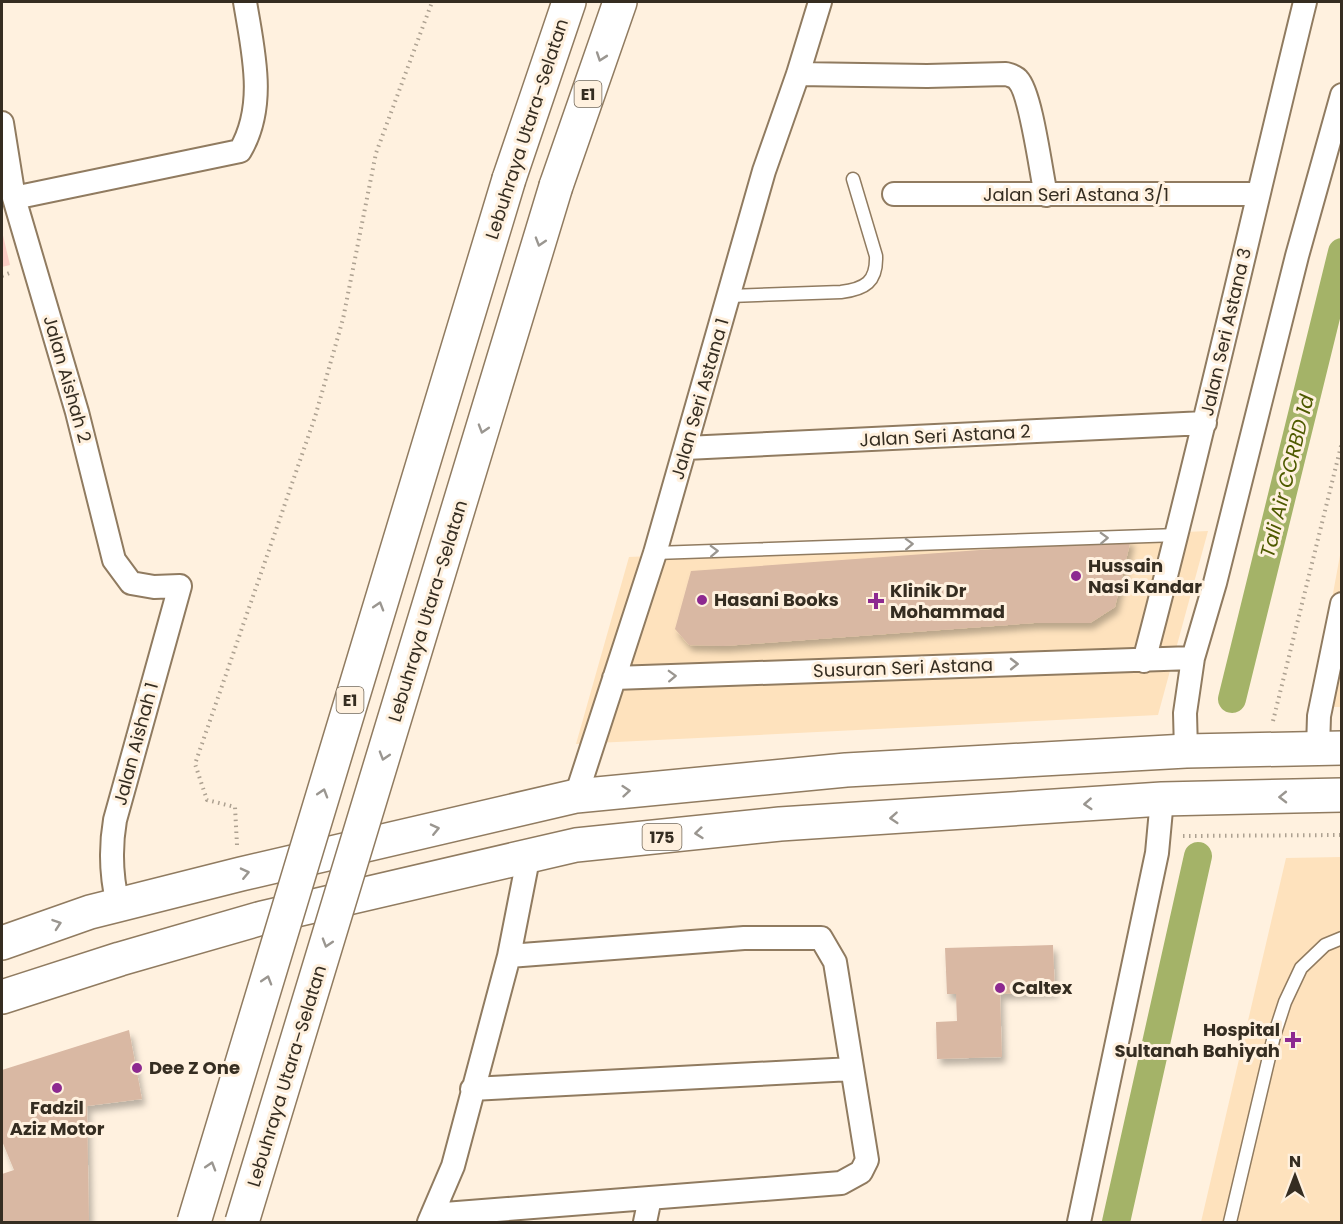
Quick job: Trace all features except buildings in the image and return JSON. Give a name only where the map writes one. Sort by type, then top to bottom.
[{"type":"highway","name":"Lebuhraya Utara–Selatan","points":[[194,1222],[508,179],[569,2]]},
{"type":"highway","name":"Lebuhraya Utara–Selatan","points":[[243,1222],[556,186],[620,2]]},
{"type":"highway","points":[[2,943],[90,912],[241,874],[576,796],[846,770],[1186,751],[1330,748]]},
{"type":"highway","name":"175","points":[[2,997],[120,959],[262,918],[576,845],[780,824],[1162,799],[1341,795]]},
{"type":"street","points":[[14,198],[240,151],[247,139],[253,120],[256,96],[245,2]]},
{"type":"street","name":"Jalan Seri Astana 1","points":[[576,796],[656,553],[764,171],[820,2]]},
{"type":"street","name":"Jalan Seri Astana 3","points":[[1144,661],[1178,535],[1257,194],[1305,2]]},
{"type":"street","points":[[798,74],[927,76],[1006,74],[1018,79],[1025,90],[1030,107],[1046,195]]},
{"type":"street","points":[[1186,751],[1185,712],[1193,658],[1215,583],[1341,94]]},
{"type":"street","name":"Jalan Aishah 2","points":[[2,123],[14,198],[77,412],[114,560],[131,583],[180,586]]},
{"type":"street","name":"Jalan Seri Astana 3/1","points":[[894,194],[1257,194]]},
{"type":"street","name":"Jalan Seri Astana 2","points":[[686,448],[1205,423]]},
{"type":"street","name":"Jalan Aishah 1","points":[[118,905],[111,863],[115,820],[180,586]]},
{"type":"street","points":[[1330,748],[1319,716],[1334,670],[1341,604]]},
{"type":"street","name":"Susuran Seri Astana","points":[[614,678],[1193,658]]},
{"type":"street","points":[[1079,1222],[1157,853],[1162,799]]},
{"type":"street","points":[[509,956],[744,938],[821,938],[835,962],[867,1160],[861,1172],[841,1183],[430,1219],[453,1166],[509,956],[529,855]]},
{"type":"street","points":[[472,1089],[852,1069]]},
{"type":"street","points":[[645,1222],[650,1198]]},
{"type":"lane","points":[[730,296],[841,292],[867,285],[876,265],[876,256],[853,179]]},
{"type":"lane","points":[[656,553],[1178,535]]},
{"type":"lane","points":[[1230,1222],[1274,1036],[1285,1002],[1300,968],[1325,945],[1341,938]]},
{"type":"path","points":[[241,874],[238,862],[235,807],[207,800],[195,764],[315,417],[342,319],[376,153],[432,2]]},
{"type":"path","points":[[1272,749],[1272,723],[1341,442]]},
{"type":"path","points":[[1178,836],[1341,835]]},
{"type":"shaded area","points":[[2,231],[10,265],[2,267]]},
{"type":"shaded area","points":[[1208,531],[1158,715],[576,744],[629,557]]},
{"type":"shaded area","points":[[1341,550],[1341,707],[1312,707]]},
{"type":"shaded area","name":"Hospital Sultanah Bahiyah","points":[[1341,857],[1341,1222],[1201,1222],[1286,858]]},
{"type":"waterway","name":"Tali Air CCRBD 1d","points":[[1232,699],[1342,252]]},
{"type":"waterway","name":"Tali Air CCRBD 1d","points":[[1116,1222],[1198,856]]},
{"type":"place","name":"Hussain Nasi Kandar","points":[[1076,576]]},
{"type":"place","name":"Hasani Books","points":[[702,600]]},
{"type":"place","name":"Klinik Dr Mohammad","points":[[876,601]]},
{"type":"place","name":"Caltex","points":[[1000,988]]},
{"type":"place","name":"Hospital Sultanah Bahiyah","points":[[1293,1040]]},
{"type":"place","name":"Dee Z One","points":[[137,1068]]},
{"type":"place","name":"Fadzil Aziz Motor","points":[[57,1088]]}]
